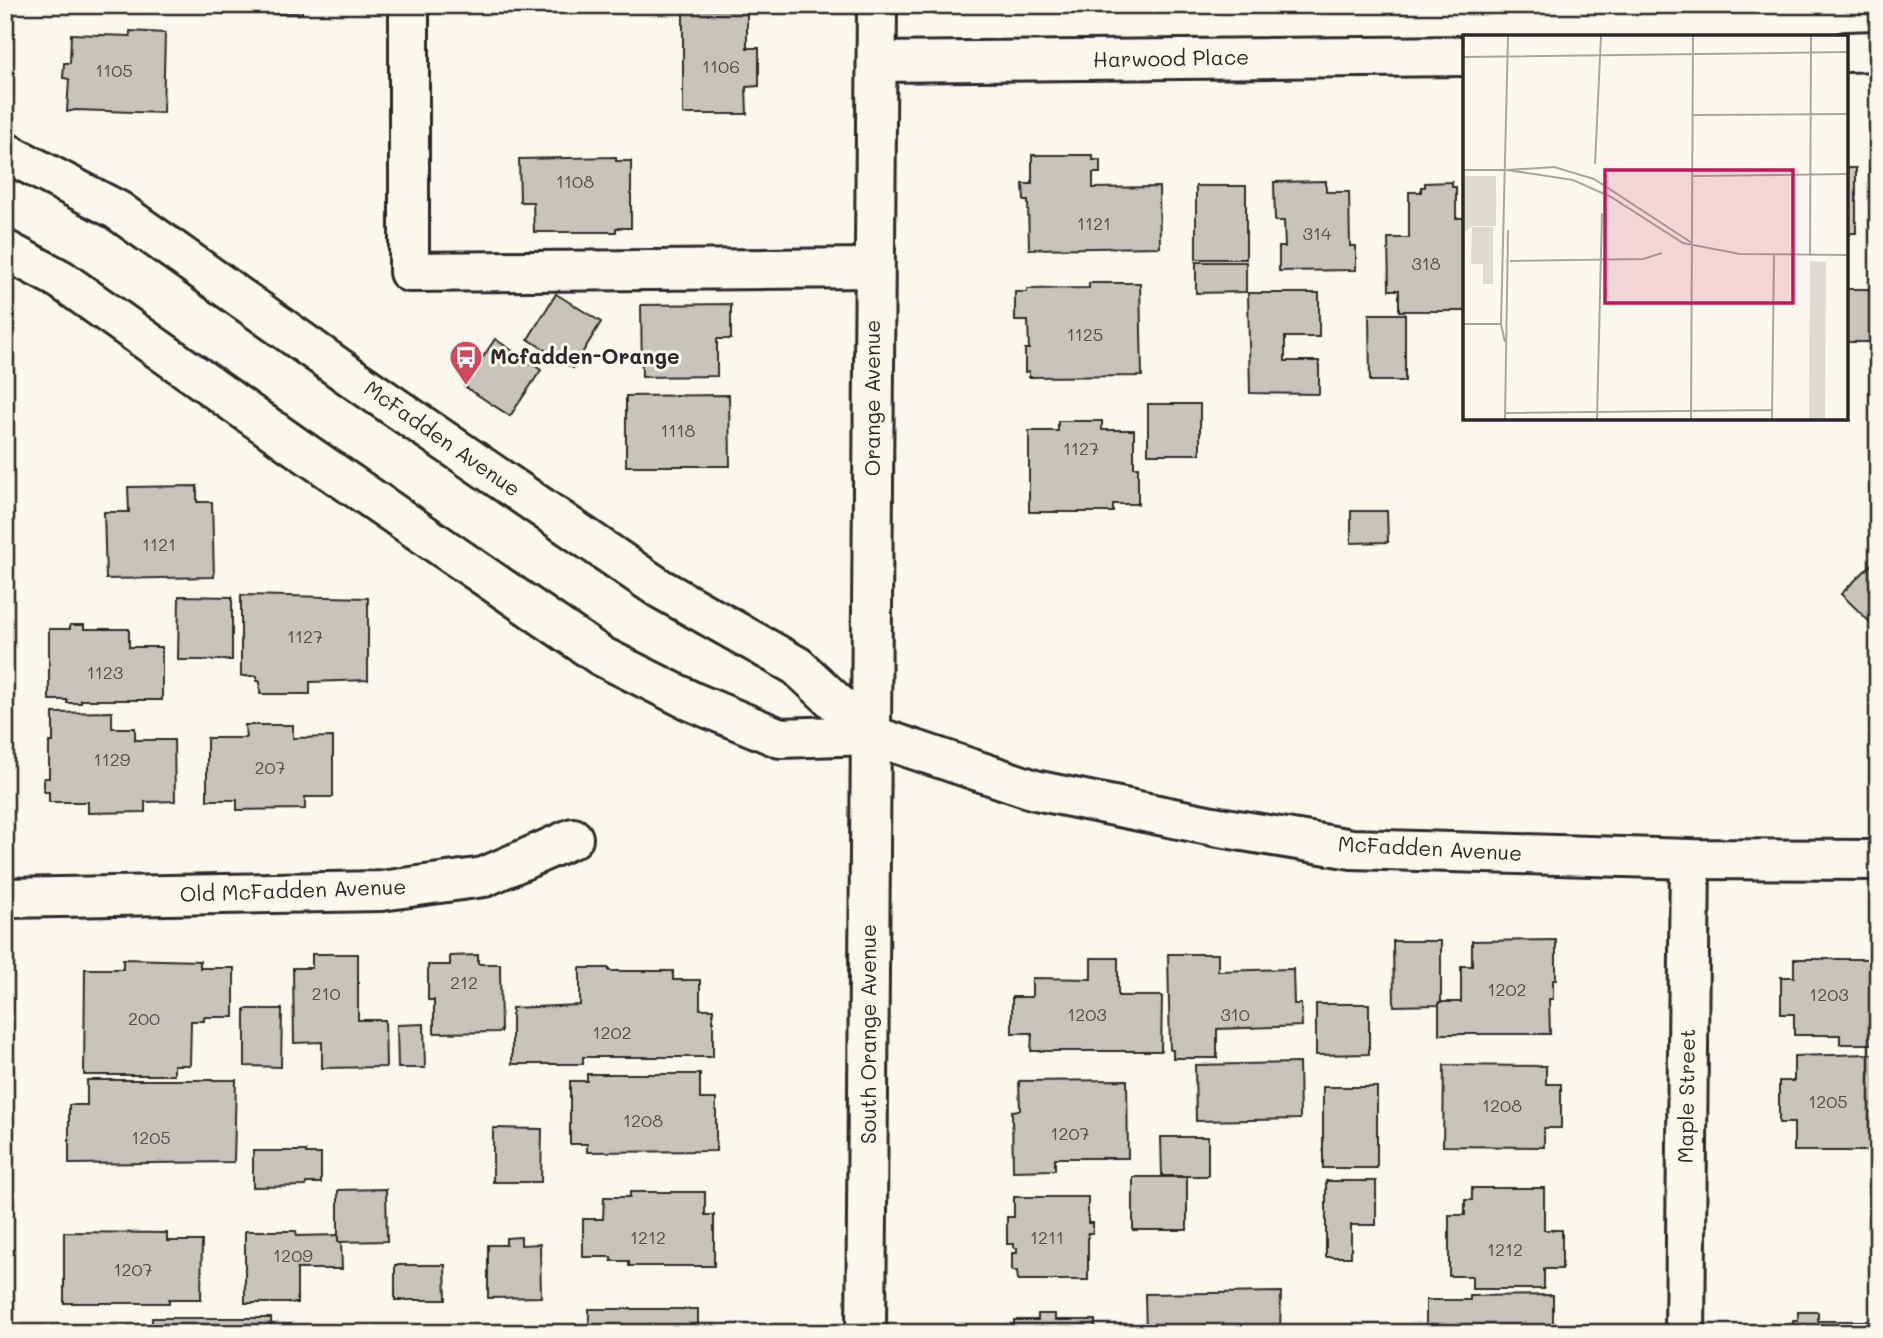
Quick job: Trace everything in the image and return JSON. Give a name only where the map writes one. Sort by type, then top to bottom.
[{"type":"street","points":[[410,5],[409,272],[874,268]]},
{"type":"street","points":[[877,5],[877,62]]},
{"type":"street","points":[[1848,52],[1878,51]]},
{"type":"street","name":"Harwood Place","points":[[877,62],[1463,56]]},
{"type":"street","name":"Orange Avenue","points":[[871,735],[877,62]]},
{"type":"street","name":"McFadden Avenue","points":[[5,152],[117,210],[659,589],[797,666],[871,735]]},
{"type":"street","name":"McFadden Avenue","points":[[5,250],[60,279],[292,444],[601,656],[691,701],[780,738],[871,735],[1035,790],[1352,849],[1690,859],[1878,860]]},
{"type":"street","name":"South Orange Avenue","points":[[866,1333],[871,735]]},
{"type":"street","name":"Old McFadden Avenue","points":[[5,898],[381,891],[484,877],[573,838]]},
{"type":"street","name":"Maple Street","points":[[1685,1333],[1690,859]]},
{"type":"building","points":[[275,5],[302,5],[302,13],[275,14]]},
{"type":"building","points":[[683,10],[747,10],[747,48],[759,48],[759,86],[746,87],[747,114],[683,114]]},
{"type":"building","points":[[130,31],[165,33],[163,113],[67,112],[69,79],[63,78],[64,63],[70,63],[71,34],[130,36]]},
{"type":"building","points":[[1032,155],[1093,155],[1093,160],[1100,160],[1100,173],[1093,173],[1093,188],[1159,187],[1160,247],[1029,249],[1028,201],[1024,201],[1023,184],[1032,184]]},
{"type":"building","points":[[616,157],[616,161],[631,161],[631,228],[616,228],[616,232],[534,232],[533,202],[520,202],[519,159]]},
{"type":"building","points":[[1848,168],[1856,168],[1856,233],[1851,233],[1848,238]]},
{"type":"building","points":[[1326,181],[1326,192],[1349,192],[1350,246],[1356,246],[1356,270],[1279,271],[1279,247],[1285,247],[1284,221],[1275,221],[1274,182]]},
{"type":"building","points":[[1452,182],[1452,187],[1456,187],[1456,218],[1463,218],[1463,311],[1399,311],[1399,290],[1389,290],[1388,238],[1409,238],[1409,192],[1421,192],[1425,183]]},
{"type":"building","points":[[1196,186],[1246,186],[1246,259],[1196,259]]},
{"type":"building","points":[[1196,262],[1246,262],[1246,292],[1196,293]]},
{"type":"building","points":[[1089,283],[1140,283],[1142,376],[1029,377],[1029,371],[1025,372],[1025,349],[1029,349],[1028,321],[1015,321],[1015,292],[1027,292],[1027,289],[1089,288]]},
{"type":"building","points":[[1848,289],[1877,289],[1877,342],[1848,342]]},
{"type":"building","points":[[1248,293],[1319,293],[1319,337],[1285,337],[1285,361],[1319,361],[1319,394],[1250,393]]},
{"type":"building","points":[[556,294],[601,322],[573,368],[528,339]]},
{"type":"building","points":[[731,304],[731,339],[717,339],[717,376],[642,377],[641,305]]},
{"type":"building","points":[[1369,314],[1405,314],[1405,381],[1370,381]]},
{"type":"building","points":[[495,339],[541,370],[510,416],[464,386]]},
{"type":"building","points":[[729,395],[730,466],[626,466],[626,396]]},
{"type":"building","points":[[1148,404],[1200,404],[1200,454],[1148,454]]},
{"type":"building","points":[[1058,421],[1102,421],[1102,430],[1134,430],[1138,504],[1113,504],[1113,512],[1029,512],[1029,431],[1058,431]]},
{"type":"building","points":[[197,486],[197,502],[212,502],[214,577],[106,579],[104,512],[129,512],[128,487]]},
{"type":"building","points":[[1351,511],[1387,511],[1388,542],[1351,543]]},
{"type":"building","points":[[1878,558],[1878,630],[1841,594]]},
{"type":"building","points":[[241,595],[368,598],[368,680],[310,682],[310,694],[260,694],[260,681],[257,681],[257,676],[241,676]]},
{"type":"building","points":[[179,596],[232,597],[232,660],[178,660]]},
{"type":"building","points":[[70,625],[84,625],[84,629],[129,629],[129,647],[162,647],[162,700],[81,700],[81,703],[67,703],[67,700],[49,700],[49,629],[70,629]]},
{"type":"building","points":[[112,712],[112,728],[135,728],[135,740],[174,740],[175,801],[145,802],[145,812],[88,813],[88,802],[49,802],[49,792],[44,792],[44,778],[49,778],[49,742],[53,742],[53,713]]},
{"type":"building","points":[[245,725],[293,725],[293,738],[333,737],[333,797],[305,797],[305,809],[237,810],[237,800],[207,800],[207,738],[246,738]]},
{"type":"building","points":[[1556,940],[1556,980],[1553,980],[1553,999],[1549,999],[1550,1034],[1439,1034],[1439,1002],[1461,1002],[1461,966],[1472,966],[1472,941]]},
{"type":"building","points":[[1393,941],[1441,941],[1439,1005],[1394,1006]]},
{"type":"building","points":[[312,954],[358,954],[358,1020],[385,1020],[386,1067],[322,1068],[322,1042],[294,1043],[293,968],[312,968]]},
{"type":"building","points":[[1168,954],[1218,954],[1218,971],[1293,969],[1294,1004],[1301,1004],[1302,1026],[1217,1029],[1217,1058],[1173,1058],[1173,1050],[1170,1050]]},
{"type":"building","points":[[478,955],[478,964],[500,964],[501,1032],[434,1033],[434,1000],[428,1000],[428,965],[450,965],[450,956]]},
{"type":"building","points":[[1091,958],[1118,958],[1118,996],[1162,996],[1161,1051],[1031,1051],[1032,1033],[1012,1033],[1012,997],[1032,997],[1032,978],[1091,979]]},
{"type":"building","points":[[123,959],[200,961],[200,968],[234,968],[234,1017],[204,1017],[204,1021],[191,1021],[190,1065],[174,1065],[174,1075],[84,1075],[85,969],[123,969]]},
{"type":"building","points":[[1794,959],[1878,959],[1878,1035],[1874,1035],[1874,1044],[1840,1044],[1840,1035],[1794,1035],[1794,1014],[1781,1014],[1781,977],[1794,977]]},
{"type":"building","points":[[580,968],[673,971],[673,980],[700,980],[700,1009],[713,1009],[713,1057],[583,1057],[583,1064],[512,1064],[512,1008],[580,1005]]},
{"type":"building","points":[[1316,1004],[1369,1004],[1369,1054],[1316,1055]]},
{"type":"building","points":[[245,1009],[282,1009],[281,1067],[245,1066]]},
{"type":"building","points":[[424,1024],[425,1068],[398,1068],[397,1025]]},
{"type":"building","points":[[1878,1054],[1878,1151],[1794,1151],[1794,1123],[1779,1123],[1779,1081],[1794,1081],[1794,1056]]},
{"type":"building","points":[[1299,1063],[1300,1119],[1196,1121],[1195,1065]]},
{"type":"building","points":[[1444,1065],[1546,1066],[1546,1084],[1561,1084],[1561,1128],[1544,1128],[1544,1147],[1443,1146]]},
{"type":"building","points":[[587,1074],[700,1074],[700,1099],[716,1099],[716,1151],[587,1152],[587,1144],[570,1144],[570,1081],[587,1081]]},
{"type":"building","points":[[87,1080],[236,1080],[234,1162],[69,1164],[69,1105],[87,1105]]},
{"type":"building","points":[[1127,1080],[1128,1158],[1055,1158],[1055,1170],[1013,1171],[1012,1111],[1020,1110],[1019,1081]]},
{"type":"building","points":[[1323,1087],[1377,1087],[1377,1168],[1323,1168]]},
{"type":"building","points":[[493,1128],[542,1129],[541,1182],[493,1182]]},
{"type":"building","points":[[1161,1137],[1208,1137],[1208,1176],[1162,1176]]},
{"type":"building","points":[[253,1151],[306,1151],[306,1154],[321,1154],[321,1183],[306,1183],[306,1186],[253,1187]]},
{"type":"building","points":[[1133,1177],[1187,1177],[1187,1230],[1133,1230]]},
{"type":"building","points":[[1326,1181],[1376,1181],[1376,1225],[1351,1225],[1351,1257],[1326,1257]]},
{"type":"building","points":[[1472,1188],[1544,1188],[1544,1230],[1562,1230],[1562,1269],[1544,1269],[1544,1289],[1472,1289],[1472,1276],[1449,1276],[1449,1215],[1465,1215],[1465,1200],[1472,1200]]},
{"type":"building","points":[[386,1189],[387,1241],[338,1242],[338,1190]]},
{"type":"building","points":[[630,1192],[705,1192],[705,1215],[714,1215],[714,1266],[629,1266],[629,1261],[611,1261],[611,1257],[583,1257],[583,1219],[603,1219],[604,1197],[630,1197]]},
{"type":"building","points":[[1014,1197],[1088,1197],[1088,1223],[1093,1223],[1093,1233],[1088,1233],[1088,1280],[1018,1280],[1017,1271],[1012,1271],[1012,1253],[1017,1253],[1017,1248],[1014,1248],[1014,1244],[1007,1244],[1007,1217],[1014,1217]]},
{"type":"building","points":[[245,1231],[296,1231],[297,1236],[338,1235],[338,1242],[341,1242],[342,1269],[297,1269],[297,1303],[245,1303]]},
{"type":"building","points":[[64,1232],[167,1233],[167,1241],[202,1241],[201,1299],[169,1299],[169,1303],[64,1303]]},
{"type":"building","points":[[521,1237],[521,1245],[540,1244],[541,1297],[488,1298],[488,1245],[506,1245],[506,1238]]},
{"type":"building","points":[[395,1265],[445,1265],[446,1300],[395,1300]]},
{"type":"building","points":[[1281,1292],[1280,1333],[1146,1333],[1145,1294]]},
{"type":"building","points":[[1553,1295],[1553,1333],[1426,1333],[1426,1300],[1470,1300],[1470,1296]]},
{"type":"building","points":[[589,1309],[698,1309],[698,1333],[589,1333]]},
{"type":"building","points":[[1798,1312],[1818,1312],[1818,1321],[1878,1321],[1878,1333],[1793,1333],[1793,1321],[1798,1321]]},
{"type":"building","points":[[1038,1314],[1055,1314],[1055,1320],[1095,1320],[1095,1333],[1014,1333],[1014,1320],[1038,1320]]},
{"type":"building","points":[[152,1318],[271,1318],[271,1333],[152,1333]]},
{"type":"building","points":[[1308,1330],[1329,1330],[1329,1333],[1309,1333]]},
{"type":"place","name":"Mcfadden-Orange","points":[[466,387]]}]
